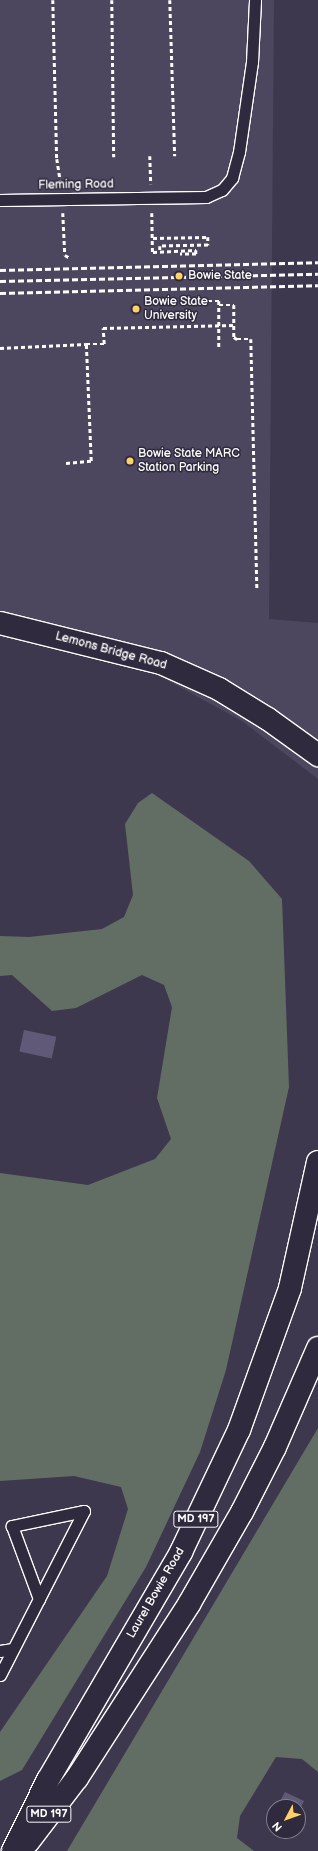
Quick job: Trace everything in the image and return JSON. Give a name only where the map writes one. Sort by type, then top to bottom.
[{"type":"main road","name":"Lemons Bridge Road","points":[[0,623],[161,663],[219,689],[268,719],[318,755]]},
{"type":"main road","name":"Laurel Bowie Road","points":[[13,1851],[48,1780],[181,1552],[238,1430],[290,1288],[318,1162]]},
{"type":"main road","name":"MD 197","points":[[21,1851],[77,1778],[188,1604],[242,1512],[275,1448],[318,1348]]},
{"type":"lane","name":"Fleming Road","points":[[0,200],[206,197],[222,190],[232,178],[239,152],[252,62],[255,0]]},
{"type":"lane","points":[[0,1676],[84,1511],[12,1526],[39,1599]]},
{"type":"lane","points":[[0,1651],[13,1650]]},
{"type":"path","points":[[53,0],[57,159]]},
{"type":"path","points":[[112,0],[114,157]]},
{"type":"path","points":[[170,0],[175,156]]},
{"type":"path","points":[[153,238],[208,237],[208,245],[160,246],[160,252]]},
{"type":"path","points":[[153,244],[153,252],[196,250],[196,254],[180,254]]},
{"type":"path","points":[[180,302],[219,301],[219,347]]},
{"type":"path","points":[[219,305],[234,305],[234,336],[237,339],[251,339],[257,588]]},
{"type":"path","points":[[0,348],[104,344],[103,328],[234,325]]},
{"type":"path","points":[[66,463],[91,461],[86,344]]},
{"type":"shaded area","name":"Bowie State University","points":[[0,0],[274,0],[269,619],[318,623],[318,779],[242,721],[145,668],[0,633]]},
{"type":"green space","points":[[152,793],[249,861],[282,899],[289,1087],[226,1370],[200,1452],[146,1567],[22,1770],[0,1781],[0,1732],[107,1576],[128,1509],[121,1487],[74,1476],[0,1481],[0,1173],[88,1185],[155,1159],[171,1139],[157,1098],[172,1007],[164,985],[142,975],[76,1008],[52,1011],[12,975],[0,976],[0,936],[29,937],[102,929],[124,917],[133,895],[125,824],[138,803]]},
{"type":"green space","points":[[318,1428],[318,1772],[302,1759],[276,1757],[240,1816],[237,1838],[254,1851],[67,1851]]},
{"type":"building","points":[[24,1030],[56,1037],[52,1058],[19,1052]]},
{"type":"building","points":[[285,1792],[300,1799],[281,1799]]},
{"type":"railway","points":[[0,270],[318,262]]},
{"type":"railway","points":[[0,281],[318,274]]},
{"type":"railway","points":[[0,293],[318,285]]},
{"type":"place","name":"Bowie State","points":[[179,276]]},
{"type":"place","name":"Bowie State University","points":[[136,309]]},
{"type":"place","name":"Bowie State MARC Station Parking","points":[[130,461]]}]
